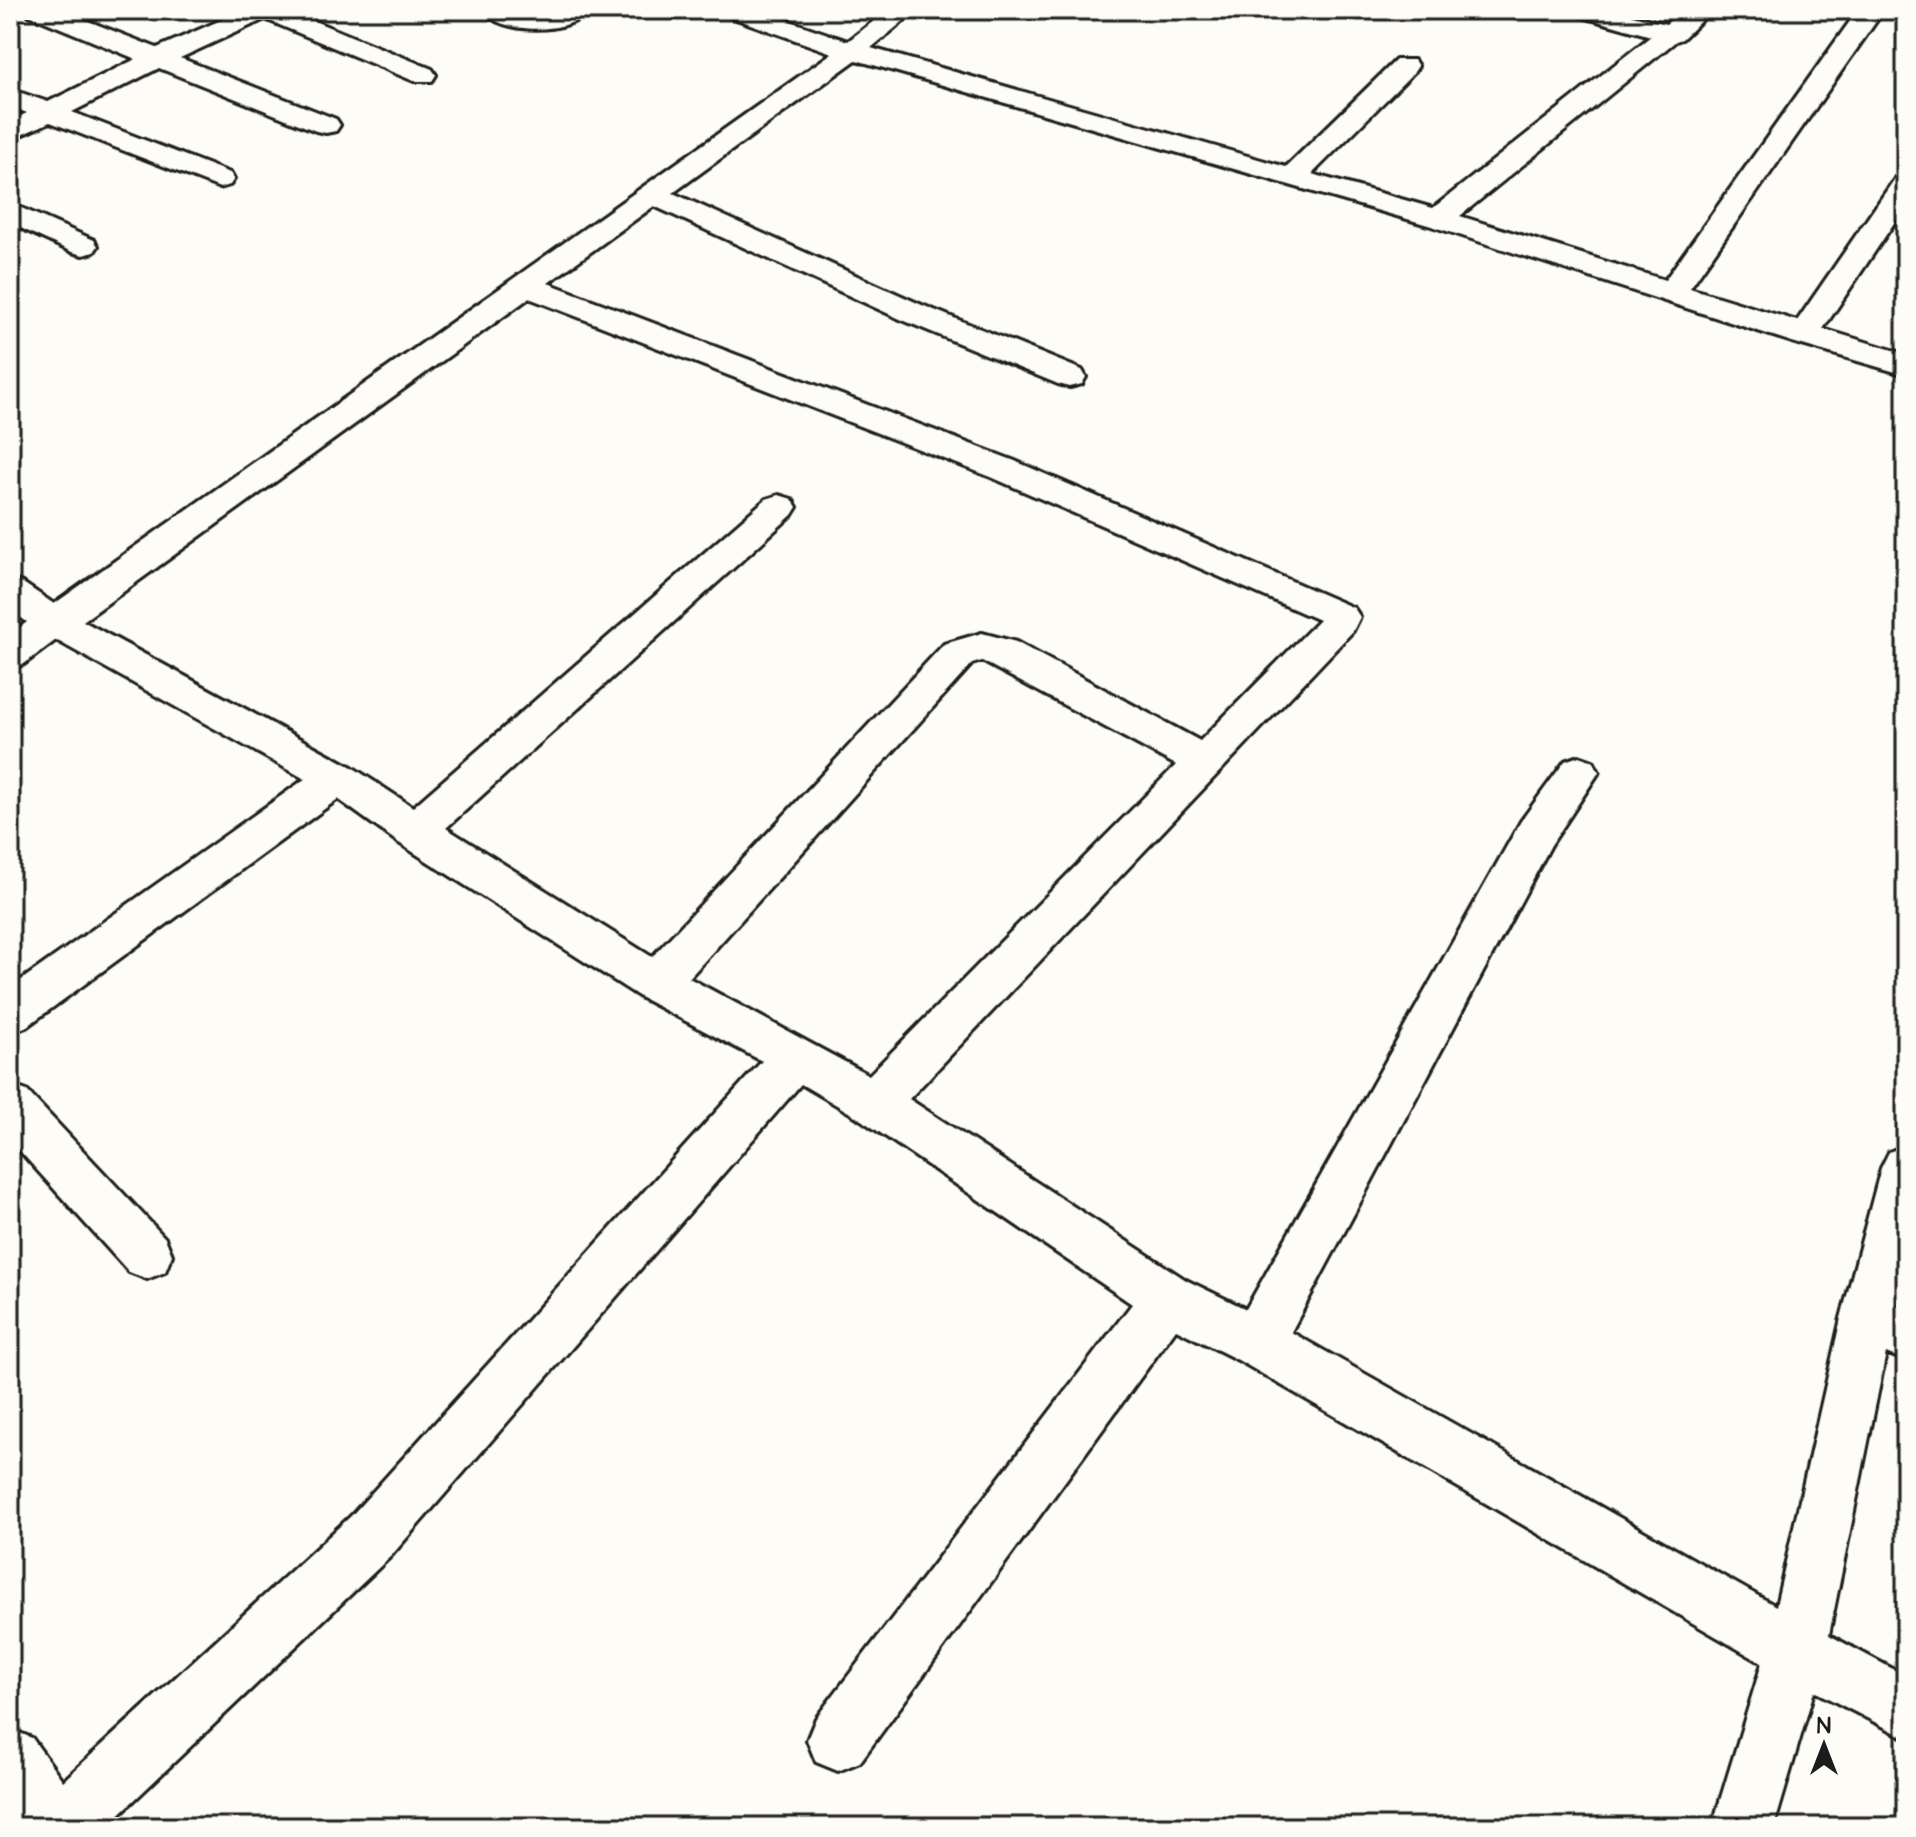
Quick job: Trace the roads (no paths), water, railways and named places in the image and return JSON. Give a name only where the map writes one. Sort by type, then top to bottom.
[{"type":"street","points":[[10,18],[29,10]]},
{"type":"street","points":[[38,10],[326,125]]},
{"type":"street","points":[[10,132],[160,57],[265,10],[423,75]]},
{"type":"street","points":[[495,10],[526,22],[539,23],[560,19],[577,10]]},
{"type":"street","points":[[734,10],[852,51],[1438,219],[1906,365]]},
{"type":"street","points":[[10,654],[527,286],[904,10]]},
{"type":"street","points":[[1585,10],[1673,34]]},
{"type":"street","points":[[1438,219],[1673,34],[1699,10]]},
{"type":"street","points":[[1671,293],[1871,10]]},
{"type":"street","points":[[1293,176],[1405,66]]},
{"type":"street","points":[[10,97],[220,179]]},
{"type":"street","points":[[1803,335],[1906,183]]},
{"type":"street","points":[[651,194],[911,312],[1070,377]]},
{"type":"street","points":[[10,212],[83,246]]},
{"type":"street","points":[[527,286],[1003,469],[1337,613],[1340,622],[874,1102]]},
{"type":"street","points":[[414,831],[779,507]]},
{"type":"street","points":[[10,592],[54,622],[337,778],[414,831],[656,983],[796,1056],[874,1102],[1168,1298],[1257,1342],[1796,1650],[1906,1708]]},
{"type":"street","points":[[656,983],[958,654],[982,647],[1002,652],[1204,762]]},
{"type":"street","points":[[1257,1342],[1536,833],[1579,772]]},
{"type":"street","points":[[10,1013],[337,778]]},
{"type":"street","points":[[10,1760],[59,1827],[371,1536],[796,1056]]},
{"type":"street","points":[[10,1106],[147,1255]]},
{"type":"street","points":[[1743,1827],[1886,1326],[1906,1168]]},
{"type":"street","points":[[838,1740],[1168,1298]]}]
